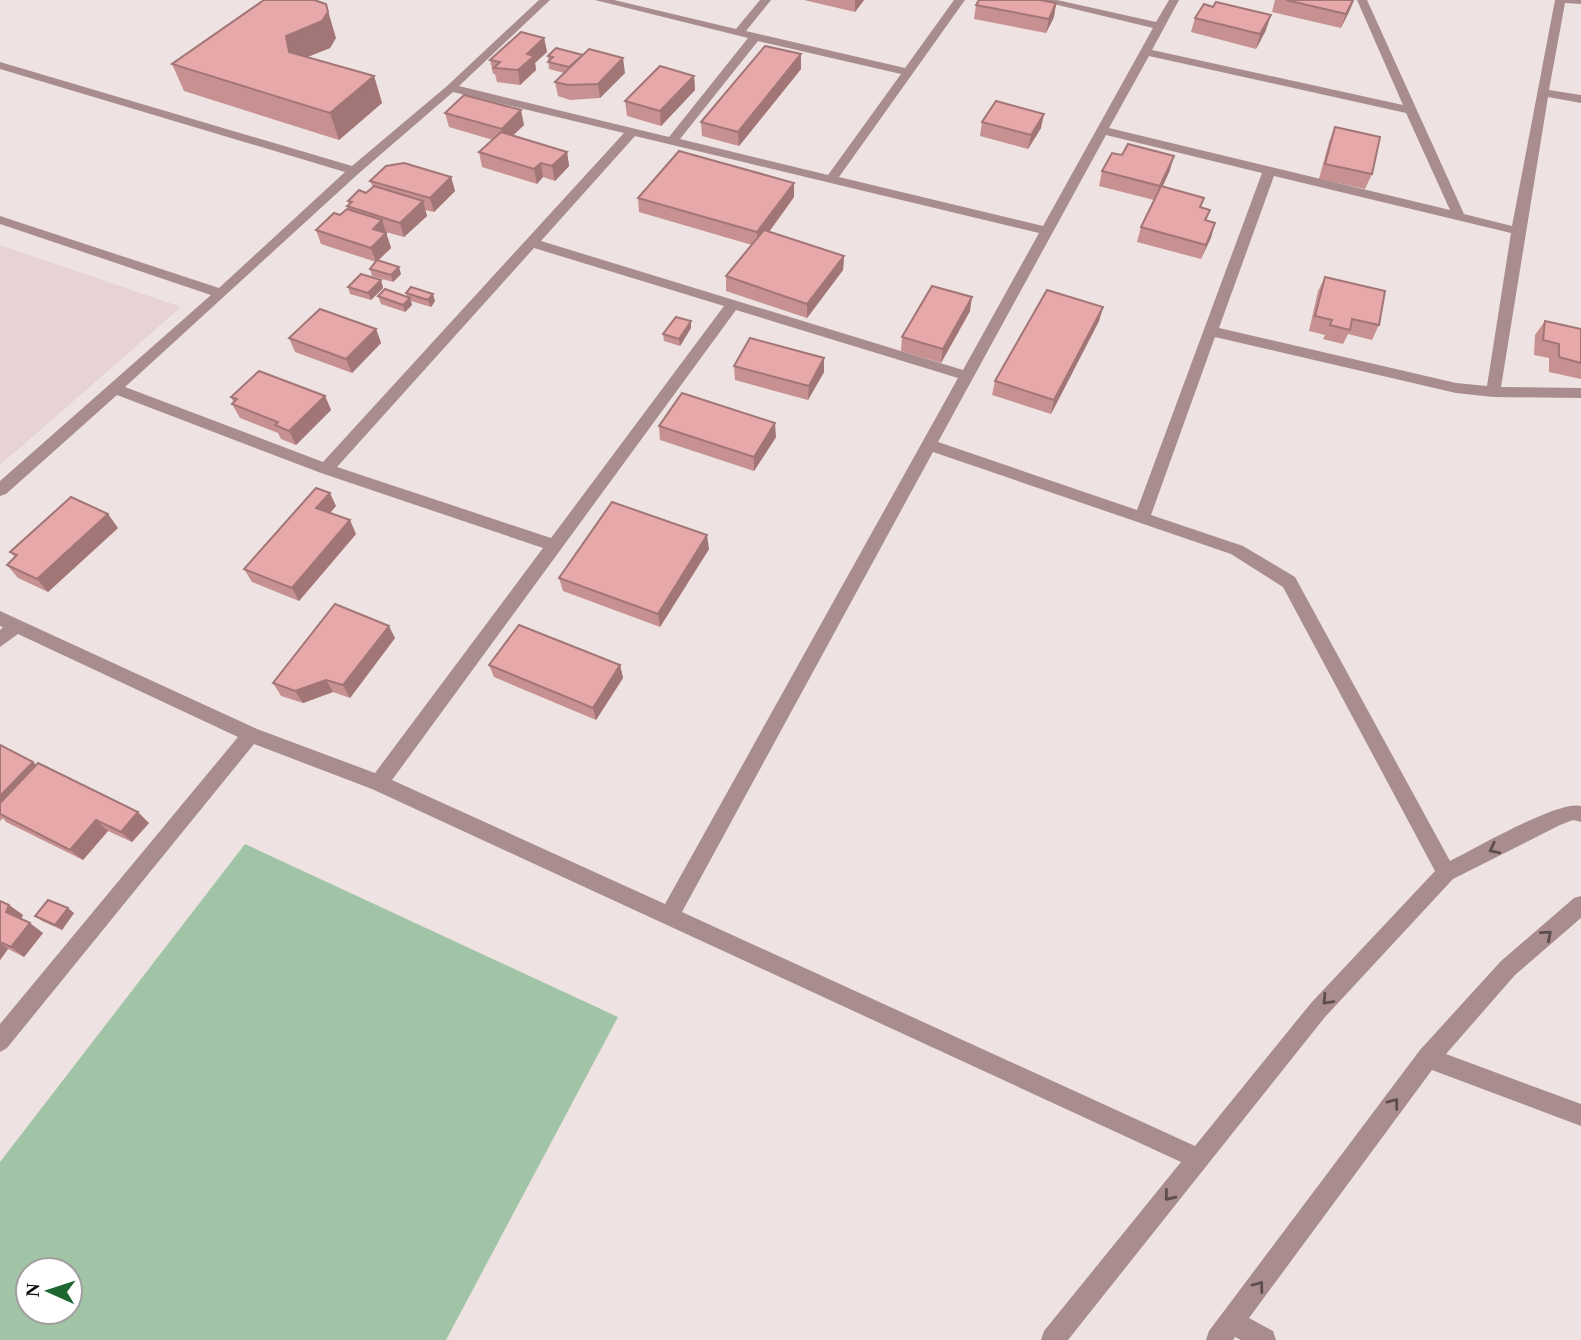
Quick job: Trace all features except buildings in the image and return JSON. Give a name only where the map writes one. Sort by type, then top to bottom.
[{"type":"street","points":[[0,490],[116,389],[354,171],[452,88],[545,0]]},
{"type":"street","points":[[600,0],[906,72]]},
{"type":"street","points":[[738,33],[766,0]]},
{"type":"street","points":[[831,179],[960,0]]},
{"type":"street","points":[[1042,0],[1160,26]]},
{"type":"street","points":[[669,916],[1174,0]]},
{"type":"street","points":[[1362,0],[1459,217]]},
{"type":"street","points":[[1493,392],[1518,231],[1560,0]]},
{"type":"street","points":[[1567,0],[1581,1]]},
{"type":"street","points":[[672,141],[755,37]]},
{"type":"street","points":[[1145,52],[1411,110]]},
{"type":"street","points":[[0,65],[354,171]]},
{"type":"street","points":[[452,88],[1047,231]]},
{"type":"street","points":[[1543,93],[1581,99]]},
{"type":"street","points":[[1101,130],[1518,231]]},
{"type":"street","points":[[326,469],[633,131]]},
{"type":"street","points":[[1142,518],[1269,170]]},
{"type":"street","points":[[0,220],[221,294]]},
{"type":"street","points":[[533,243],[967,376]]},
{"type":"street","points":[[379,783],[732,305]]},
{"type":"street","points":[[1210,331],[1456,388],[1493,392],[1581,393]]},
{"type":"street","points":[[116,389],[326,469],[555,546]]},
{"type":"street","points":[[929,445],[1237,550],[1289,582],[1446,873]]},
{"type":"street","points":[[0,640],[8,622],[251,735],[379,783],[1199,1159]]},
{"type":"street","points":[[0,1041],[251,735]]},
{"type":"street","points":[[1053,1340],[1318,1010],[1446,873],[1555,818],[1573,812],[1581,814]]},
{"type":"street","points":[[1264,1340],[1225,1331],[1428,1058],[1508,968],[1581,905]]},
{"type":"street","points":[[1428,1058],[1581,1115]]},
{"type":"shaded area","points":[[0,245],[181,307],[0,465]]},
{"type":"green space","points":[[245,844],[618,1017],[446,1340],[0,1340],[0,1162]]}]
